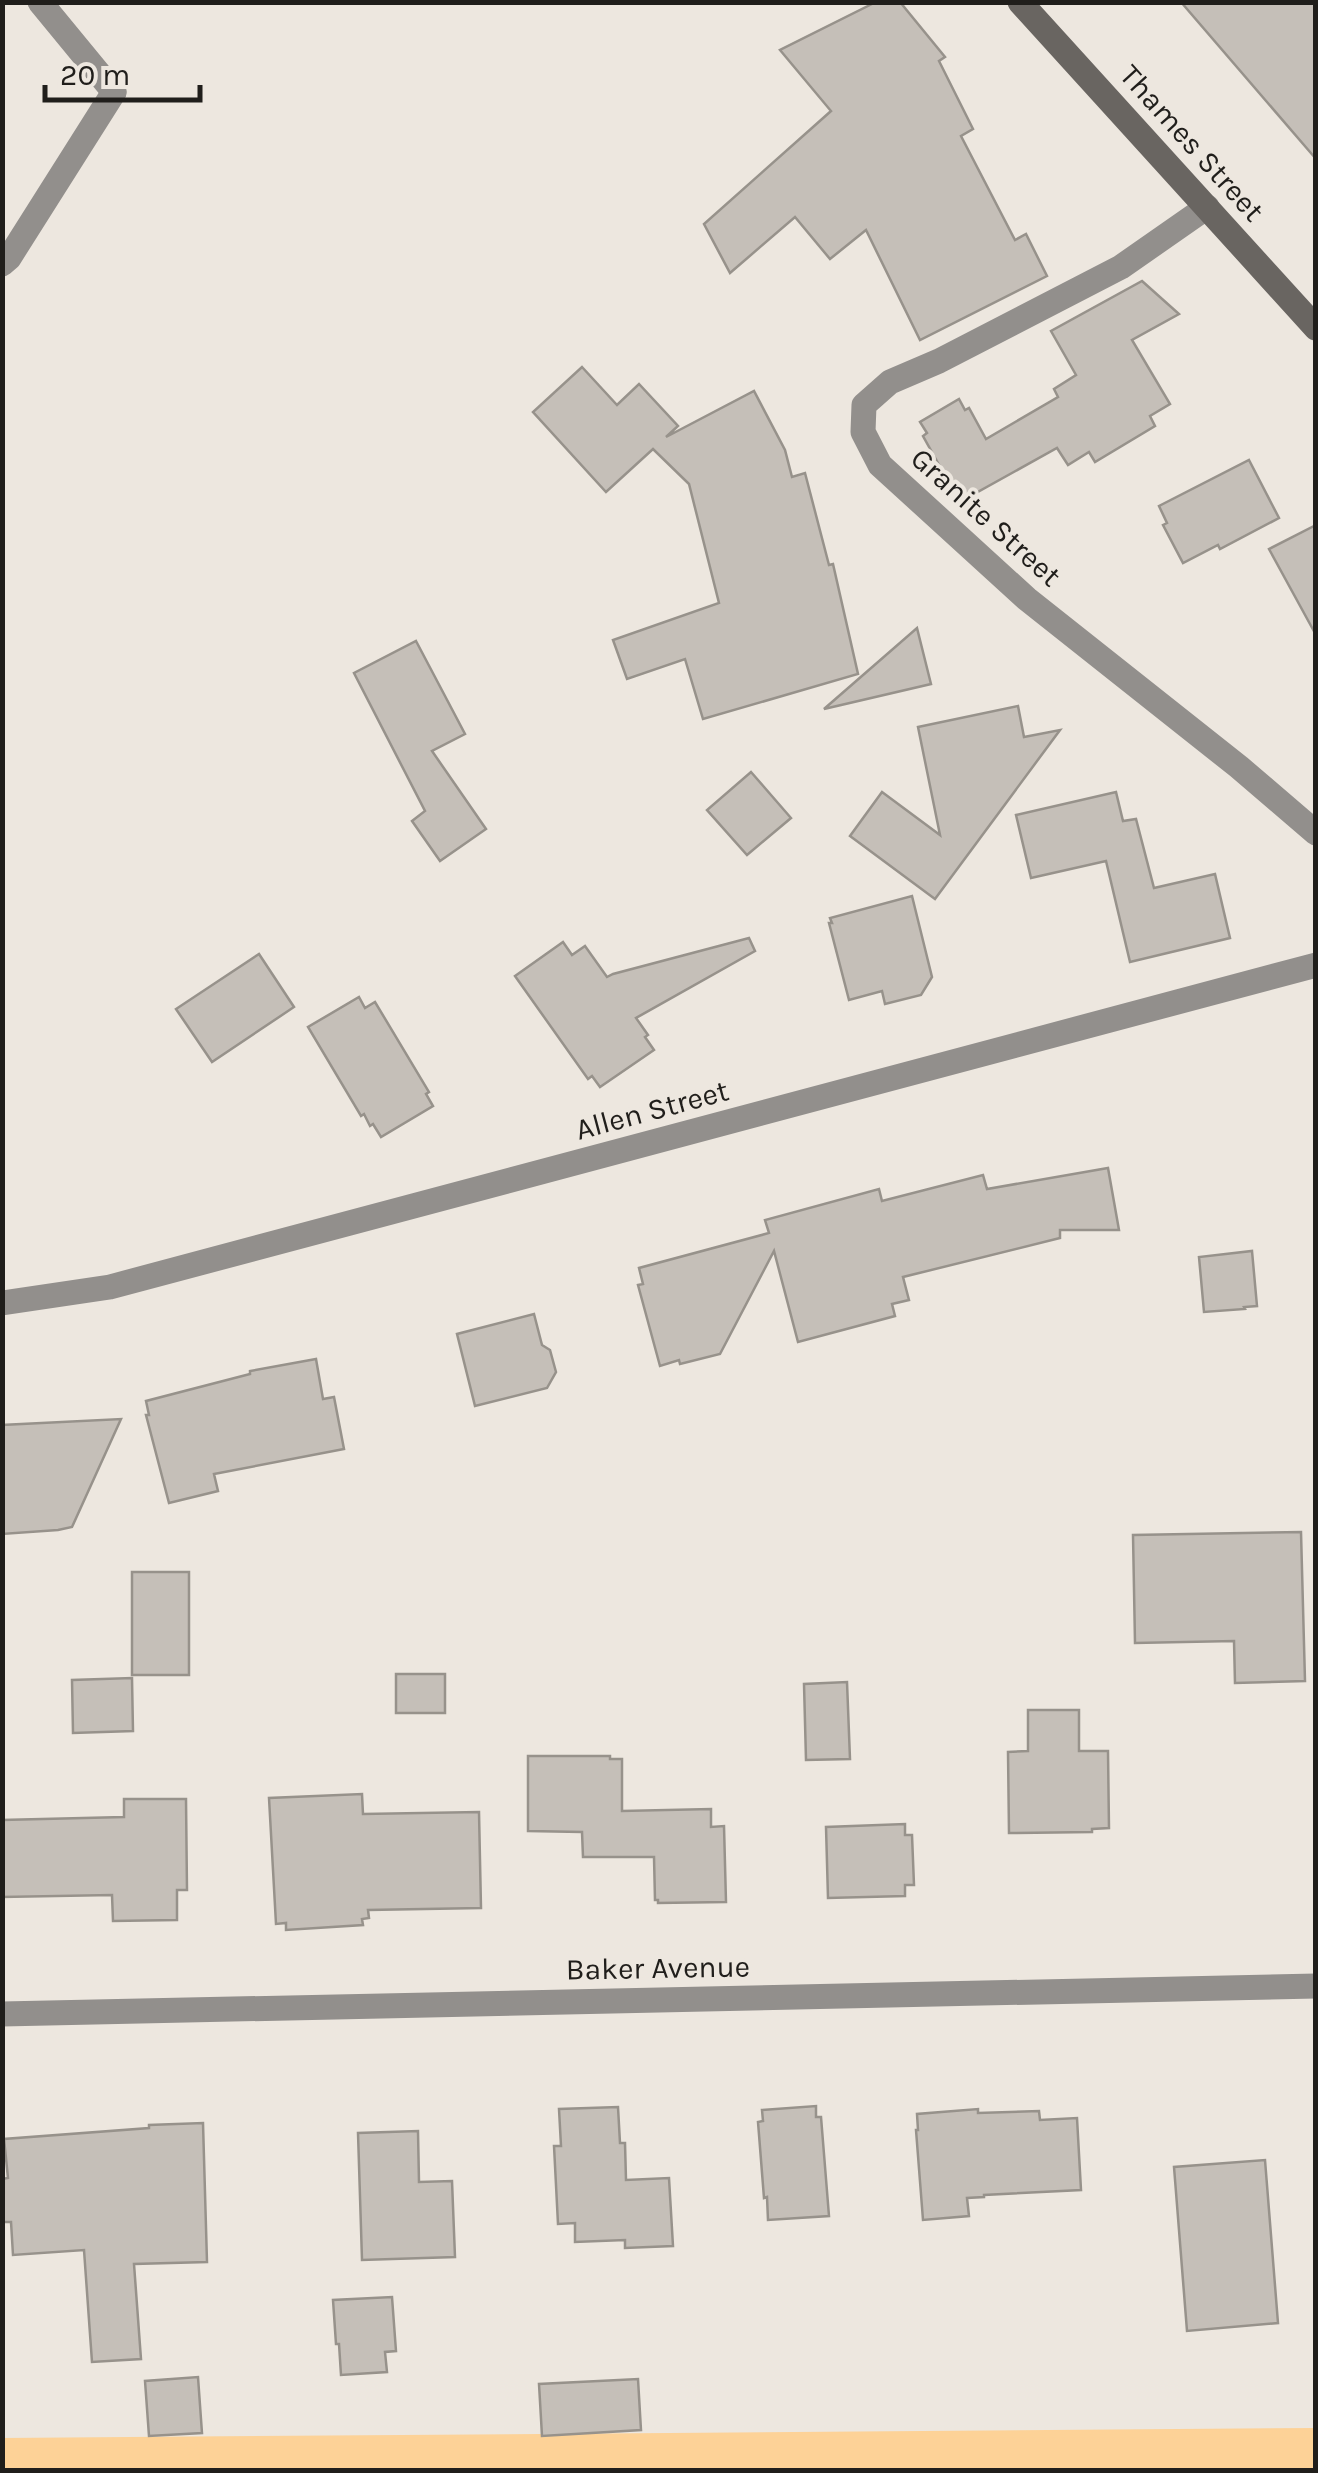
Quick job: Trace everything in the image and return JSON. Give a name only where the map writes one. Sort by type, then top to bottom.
[{"type":"street","points":[[2,264],[10,258],[114,92],[40,2]]},
{"type":"street","name":"Thames Street","points":[[1020,2],[1316,328]]},
{"type":"street","name":"Granite Street","points":[[1208,207],[1121,267],[890,382],[864,405],[863,432],[880,464],[1026,600],[1239,767],[1316,833]]},
{"type":"street","name":"Allen Street","points":[[2,1302],[110,1287],[1316,965]]},
{"type":"street","name":"Baker Avenue","points":[[2,2014],[1316,1986]]},
{"type":"shaded area","points":[[1315,2428],[1316,2470],[3,2470],[2,2438]]},
{"type":"building","points":[[876,2],[900,2],[945,57],[939,61],[973,129],[961,136],[1015,240],[1026,234],[1047,276],[920,340],[866,230],[830,259],[795,217],[730,273],[704,224],[831,111],[780,50]]},
{"type":"building","points":[[1181,2],[1316,2],[1316,159]]},
{"type":"building","points":[[1142,281],[1179,314],[1132,340],[1170,404],[1150,416],[1155,426],[1095,462],[1089,452],[1068,465],[1057,448],[965,499],[958,487],[953,490],[923,436],[927,433],[920,422],[959,399],[965,410],[969,408],[986,439],[1058,397],[1054,389],[1076,375],[1051,331]]},
{"type":"building","points":[[582,367],[617,405],[639,384],[678,426],[666,437],[754,391],[785,450],[792,477],[805,473],[829,565],[833,564],[858,674],[703,719],[685,659],[627,679],[613,640],[719,603],[689,484],[653,449],[606,492],[533,412]]},
{"type":"building","points":[[1249,460],[1279,518],[1220,549],[1218,545],[1183,563],[1163,525],[1167,523],[1159,506]]},
{"type":"building","points":[[1316,525],[1316,635],[1269,549]]},
{"type":"building","points":[[917,628],[931,684],[824,709]]},
{"type":"building","points":[[416,641],[465,734],[432,751],[486,829],[440,861],[412,821],[425,811],[354,673]]},
{"type":"building","points":[[1018,706],[1024,737],[1060,730],[935,899],[850,836],[882,792],[940,835],[918,727]]},
{"type":"building","points":[[751,772],[791,818],[747,855],[707,810]]},
{"type":"building","points":[[1116,792],[1123,821],[1136,819],[1154,888],[1215,874],[1230,938],[1130,962],[1106,861],[1031,878],[1016,815]]},
{"type":"building","points":[[912,896],[932,977],[921,995],[885,1004],[882,991],[849,1000],[830,918]]},
{"type":"building","points":[[749,938],[755,951],[636,1018],[654,1050],[600,1087],[592,1076],[588,1079],[515,976],[563,942],[572,955],[585,946],[607,977]]},
{"type":"building","points":[[259,954],[294,1007],[212,1062],[176,1009]]},
{"type":"building","points":[[359,997],[365,1008],[375,1002],[429,1092],[426,1094],[433,1106],[381,1137],[364,1114],[361,1116],[308,1027]]},
{"type":"building","points":[[1108,1168],[1119,1230],[1060,1230],[1060,1238],[903,1277],[909,1300],[892,1304],[895,1316],[798,1342],[774,1251],[720,1354],[660,1366],[638,1285],[643,1284],[639,1268],[769,1233],[765,1220],[879,1189],[882,1201],[983,1175],[987,1189]]},
{"type":"building","points":[[1252,1251],[1257,1306],[1204,1312],[1199,1257]]},
{"type":"building","points":[[534,1314],[542,1345],[550,1350],[556,1372],[547,1388],[475,1406],[457,1334]]},
{"type":"building","points":[[316,1359],[323,1399],[334,1397],[344,1449],[214,1474],[218,1491],[169,1503],[146,1415],[146,1401],[250,1371]]},
{"type":"building","points":[[121,1419],[72,1527],[2,1534],[2,1425]]},
{"type":"building","points":[[1301,1532],[1305,1681],[1235,1683],[1234,1641],[1135,1643],[1133,1535]]},
{"type":"building","points":[[132,1572],[189,1572],[189,1675],[132,1675]]},
{"type":"building","points":[[396,1674],[445,1674],[445,1713],[396,1713]]},
{"type":"building","points":[[132,1678],[133,1731],[73,1733],[72,1680]]},
{"type":"building","points":[[847,1682],[850,1759],[806,1760],[804,1684]]},
{"type":"building","points":[[1028,1710],[1079,1710],[1079,1751],[1108,1751],[1109,1828],[1092,1832],[1009,1833],[1008,1752],[1028,1751]]},
{"type":"building","points":[[528,1756],[622,1759],[622,1811],[711,1809],[711,1827],[724,1826],[726,1902],[658,1903],[654,1857],[583,1857],[582,1832],[528,1831]]},
{"type":"building","points":[[362,1794],[363,1814],[479,1812],[481,1908],[368,1910],[369,1918],[362,1919],[363,1925],[286,1930],[286,1923],[276,1924],[269,1798]]},
{"type":"building","points":[[124,1799],[186,1799],[187,1890],[177,1890],[177,1920],[113,1921],[112,1895],[2,1897],[2,1820],[124,1817]]},
{"type":"building","points":[[905,1824],[905,1835],[912,1835],[914,1885],[905,1885],[905,1896],[828,1898],[826,1827]]},
{"type":"building","points":[[816,2106],[816,2117],[821,2117],[829,2216],[768,2220],[758,2122],[763,2121],[762,2110]]},
{"type":"building","points":[[618,2107],[620,2143],[625,2143],[626,2180],[669,2178],[673,2246],[625,2248],[625,2240],[575,2242],[575,2223],[558,2224],[554,2146],[561,2146],[559,2109]]},
{"type":"building","points":[[978,2109],[978,2113],[1039,2111],[1040,2120],[1077,2118],[1081,2190],[967,2198],[969,2216],[923,2220],[917,2114]]},
{"type":"building","points":[[203,2123],[207,2262],[134,2264],[141,2359],[92,2362],[84,2250],[13,2255],[11,2222],[2,2222],[2,2179],[8,2178],[4,2139]]},
{"type":"building","points":[[418,2131],[419,2182],[452,2181],[455,2257],[362,2260],[358,2133]]},
{"type":"building","points":[[1265,2160],[1278,2323],[1187,2331],[1174,2167]]},
{"type":"building","points":[[392,2297],[396,2351],[385,2352],[387,2372],[341,2375],[333,2300]]},
{"type":"building","points":[[198,2377],[202,2433],[149,2436],[145,2381]]},
{"type":"building","points":[[638,2379],[641,2430],[542,2436],[539,2384]]}]
